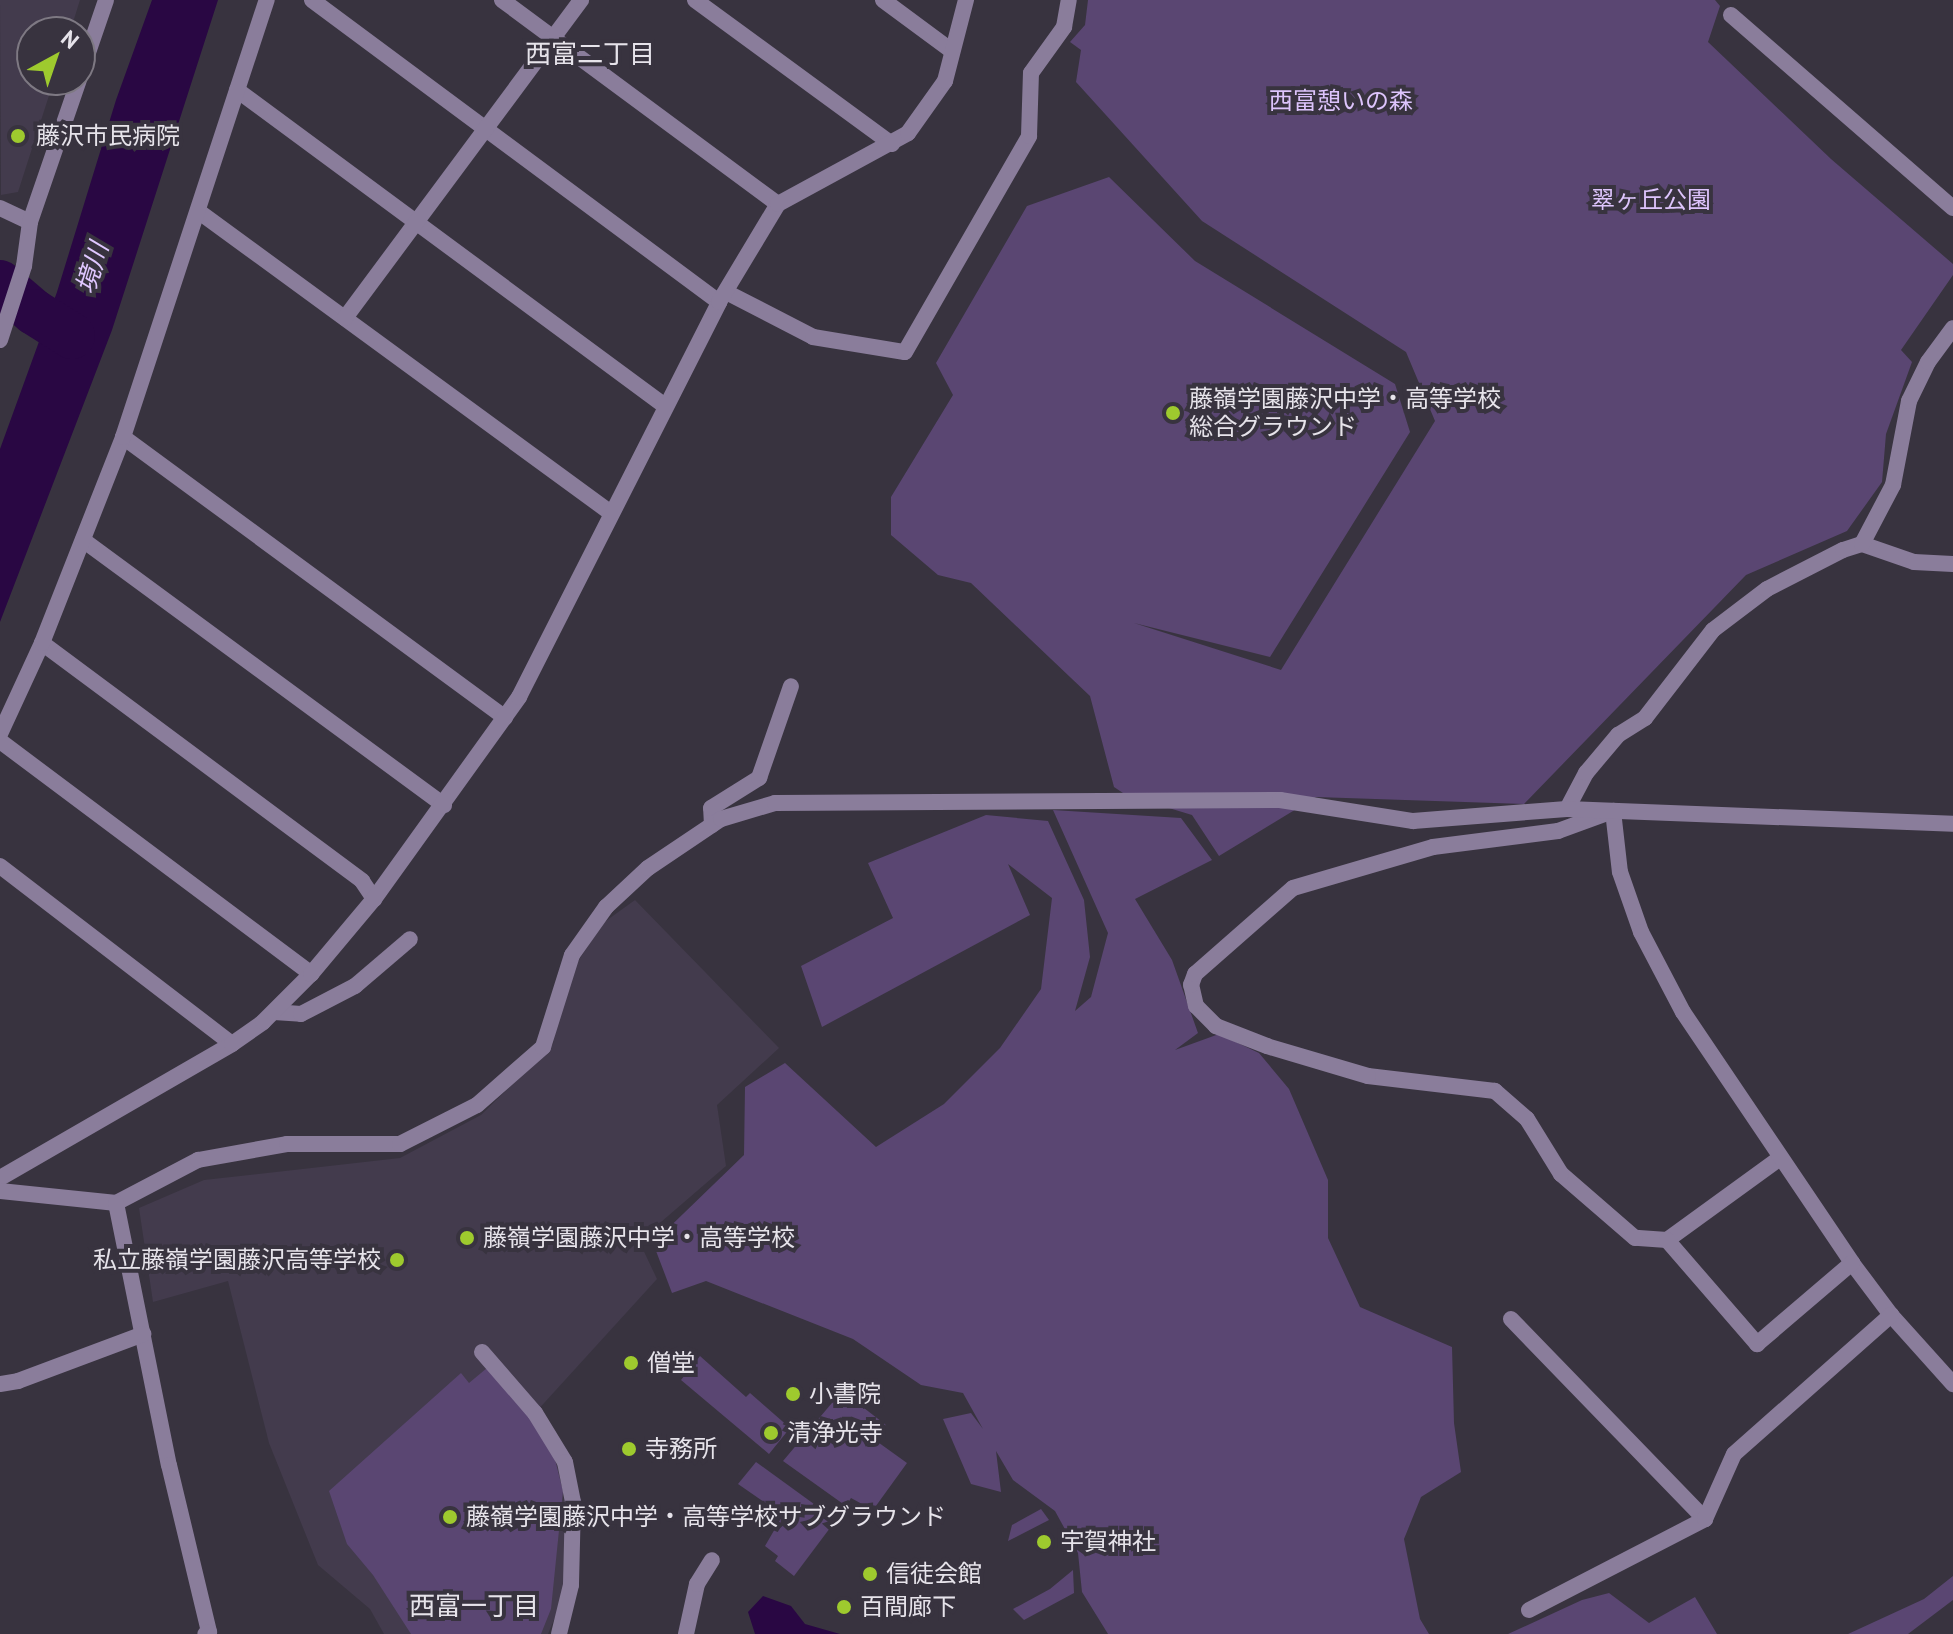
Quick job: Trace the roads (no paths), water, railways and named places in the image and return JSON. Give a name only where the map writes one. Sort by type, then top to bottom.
[{"type":"street","points":[[96,29],[106,0]]},
{"type":"street","points":[[0,734],[42,643],[123,437],[267,0]]},
{"type":"street","points":[[312,0],[486,129],[723,297],[813,337],[905,352],[1029,136],[1031,73],[1064,27],[1069,0]]},
{"type":"street","points":[[502,0],[778,204]]},
{"type":"street","points":[[345,318],[581,0]]},
{"type":"street","points":[[695,0],[892,144]]},
{"type":"street","points":[[883,0],[952,51]]},
{"type":"street","points":[[0,1178],[232,1044],[274,1012],[311,974],[374,899],[519,697],[665,406],[723,297],[778,204],[908,133],[945,81],[966,0]]},
{"type":"street","points":[[1731,15],[1953,208]]},
{"type":"street","points":[[237,90],[665,406]]},
{"type":"street","points":[[0,340],[24,266],[30,222],[73,96]]},
{"type":"street","points":[[0,208],[30,222]]},
{"type":"street","points":[[198,211],[611,513]]},
{"type":"street","points":[[1862,544],[1893,485],[1909,401],[1928,362],[1953,328]]},
{"type":"street","points":[[123,437],[505,718]]},
{"type":"street","points":[[83,540],[444,805]]},
{"type":"street","points":[[1567,809],[1586,773],[1618,735],[1645,718],[1713,630],[1767,589],[1843,550],[1862,544],[1914,562],[1953,564]]},
{"type":"street","points":[[42,643],[362,881],[374,899]]},
{"type":"street","points":[[712,825],[711,808],[759,778],[791,686]]},
{"type":"street","points":[[0,741],[311,974]]},
{"type":"street","points":[[0,1191],[116,1203],[198,1160],[287,1144],[400,1144],[477,1105],[543,1047],[572,955],[606,907],[648,868],[712,825],[775,803],[1280,800],[1413,821],[1567,809],[1953,824]]},
{"type":"street","points":[[1613,811],[1620,872],[1641,932],[1683,1012],[1852,1263],[1891,1315],[1949,1372]]},
{"type":"street","points":[[1613,811],[1558,831],[1433,847],[1293,888],[1195,974],[1191,985],[1196,1006],[1216,1026],[1267,1046],[1368,1076],[1495,1091],[1527,1119],[1561,1174],[1592,1204],[1635,1238],[1667,1240],[1780,1158]]},
{"type":"street","points":[[0,866],[232,1044]]},
{"type":"street","points":[[274,1012],[301,1014],[355,986],[410,939]]},
{"type":"street","points":[[116,1203],[169,1465],[209,1632],[205,1634]]},
{"type":"street","points":[[1667,1240],[1757,1344],[1852,1263]]},
{"type":"street","points":[[1529,1610],[1705,1519],[1734,1454],[1891,1315]]},
{"type":"street","points":[[1511,1319],[1705,1519]]},
{"type":"street","points":[[0,1384],[18,1381],[144,1334]]},
{"type":"street","points":[[482,1352],[535,1413],[565,1462],[573,1502],[571,1585],[559,1634]]},
{"type":"street","points":[[686,1634],[697,1584],[712,1560]]},
{"type":"water","name":"境川","points":[[152,0],[218,0],[112,330],[0,622],[0,449],[57,292],[116,100]]},
{"type":"water","points":[[763,1596],[791,1606],[805,1624],[840,1634],[755,1634],[748,1612]]},
{"type":"waterway","points":[[0,283],[34,312],[72,336]]},
{"type":"place","name":"藤沢市民病院","points":[[18,136]]},
{"type":"place","name":"藤嶺学園藤沢中学・高等学校 総合グラウンド","points":[[1173,413]]},
{"type":"place","name":"藤嶺学園藤沢中学・高等学校","points":[[467,1238]]},
{"type":"place","name":"私立藤嶺学園藤沢高等学校","points":[[397,1260]]},
{"type":"place","name":"僧堂","points":[[631,1363]]},
{"type":"place","name":"小書院","points":[[793,1394]]},
{"type":"place","name":"清浄光寺","points":[[771,1433]]},
{"type":"place","name":"寺務所","points":[[629,1449]]},
{"type":"place","name":"藤嶺学園藤沢中学・高等学校サブグラウンド","points":[[450,1517]]},
{"type":"place","name":"宇賀神社","points":[[1044,1542]]},
{"type":"place","name":"信徒会館","points":[[870,1574]]},
{"type":"place","name":"百間廊下","points":[[844,1607]]},
{"type":"district","name":"西富二丁目","points":[[590,54]]},
{"type":"district","name":"西富一丁目","points":[[474,1606]]},
{"type":"park label","name":"西富憩いの森","points":[[1341,101]]},
{"type":"park label","name":"翠ヶ丘公園","points":[[1651,200]]}]
